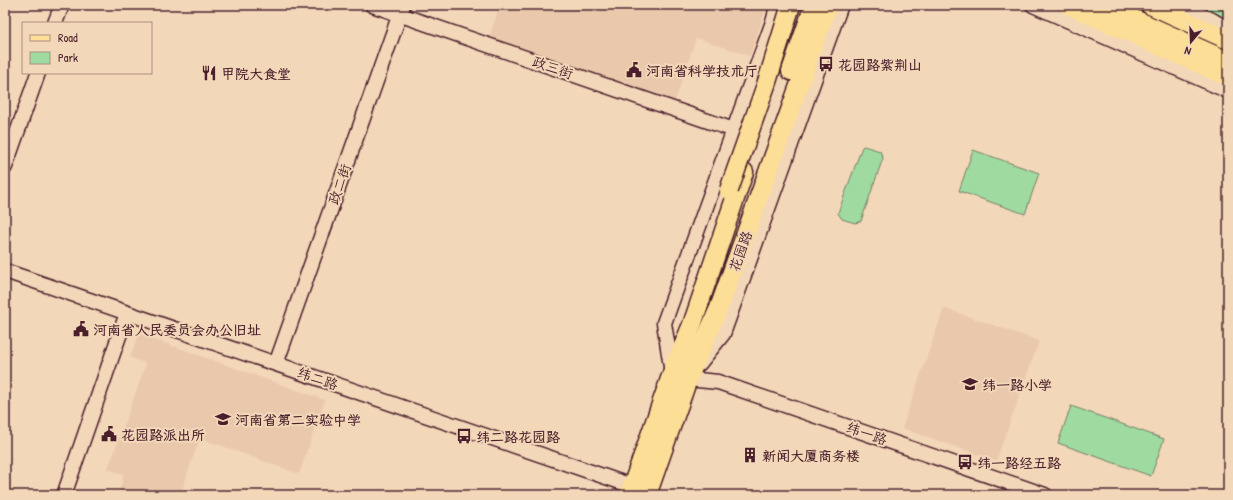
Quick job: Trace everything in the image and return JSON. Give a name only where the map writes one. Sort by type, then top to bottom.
[{"type":"main road","name":"花园路","points":[[647,495],[680,376],[682,318],[766,85],[791,5]]},
{"type":"main road","points":[[680,376],[693,322],[801,5]]},
{"type":"main road","points":[[680,376],[701,324],[814,5]]},
{"type":"main road","name":"花园路","points":[[630,491],[680,376],[720,308],[828,5]]},
{"type":"main road","points":[[1068,5],[1227,76]]},
{"type":"main road","points":[[1103,5],[1227,76]]},
{"type":"main road","points":[[1134,5],[1228,47]]},
{"type":"main road","points":[[1150,5],[1228,40]]},
{"type":"street","points":[[55,22],[62,5]]},
{"type":"street","name":"政三街","points":[[372,5],[401,10],[734,130]]},
{"type":"street","points":[[777,5],[734,130],[664,323],[680,376],[723,334],[841,5]]},
{"type":"street","points":[[1033,5],[1227,76]]},
{"type":"street","points":[[1178,5],[1212,20],[1228,30]]},
{"type":"street","name":"政二街","points":[[276,364],[401,10]]},
{"type":"street","points":[[5,166],[38,74]]},
{"type":"street","name":"纬二路","points":[[5,271],[276,364],[630,491]]},
{"type":"street","points":[[64,495],[127,313]]},
{"type":"street","name":"纬一路","points":[[680,376],[718,382],[1045,495]]},
{"type":"shaded area","name":"河南省科学技术厅","points":[[500,5],[767,5],[750,56],[696,38],[675,101],[489,38]]},
{"type":"shaded area","name":"纬一路小学","points":[[944,308],[1039,341],[996,461],[902,428]]},
{"type":"shaded area","name":"河南省第二实验中学","points":[[139,334],[325,400],[299,474],[200,438],[180,495],[130,495],[119,492],[124,475],[108,469],[146,364],[130,357]]},
{"type":"green space","points":[[1195,5],[1228,5],[1228,19]]},
{"type":"green space","points":[[864,146],[880,151],[883,158],[861,221],[855,223],[842,219],[838,213],[862,147]]},
{"type":"green space","points":[[973,150],[1039,173],[1025,214],[959,191]]},
{"type":"green space","points":[[1071,406],[1164,439],[1151,476],[1058,443]]},
{"type":"place","name":"花园路紫荆山","points":[[826,64]]},
{"type":"place","name":"河南省科学技术厅","points":[[634,70]]},
{"type":"place","name":"甲院大食堂","points":[[209,73]]},
{"type":"place","name":"河南省人民委员会办公旧址","points":[[81,329]]},
{"type":"place","name":"纬一路小学","points":[[970,384]]},
{"type":"place","name":"河南省第二实验中学","points":[[223,419]]},
{"type":"place","name":"花园路派出所","points":[[109,434]]},
{"type":"place","name":"纬二路花园路","points":[[464,436]]},
{"type":"place","name":"新闻大厦商务楼","points":[[750,455]]},
{"type":"place","name":"纬一路经五路","points":[[965,462]]}]
